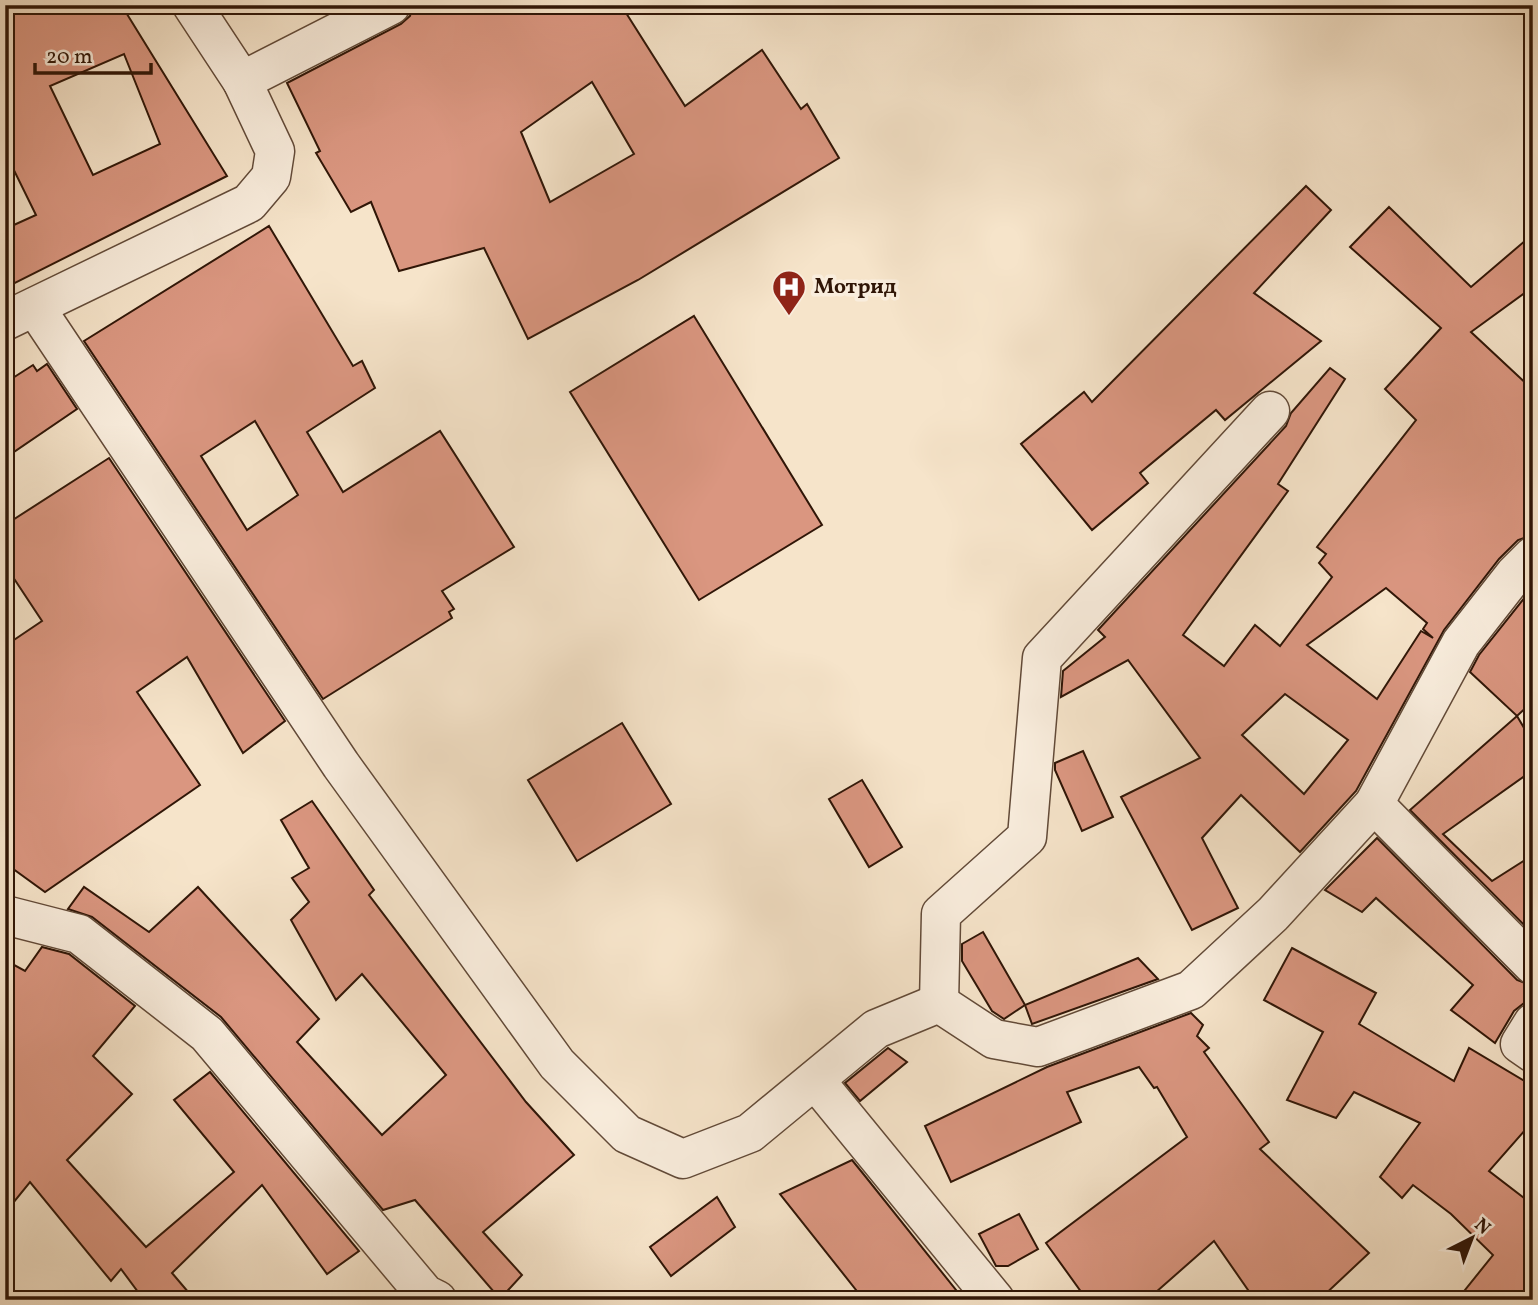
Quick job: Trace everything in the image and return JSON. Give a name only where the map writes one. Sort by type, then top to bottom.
[{"type":"street","points":[[192,5],[242,81],[275,151],[271,177],[249,203],[20,314],[557,1064],[627,1134],[683,1159],[750,1133],[876,1029],[939,1003]]},
{"type":"street","points":[[242,81],[391,5]]},
{"type":"street","points":[[939,1003],[941,914],[1027,837],[1042,658],[1270,411]]},
{"type":"street","points":[[939,1003],[994,1039],[1038,1047],[1191,989],[1273,915],[1374,804],[1461,643],[1515,574],[1533,556]]},
{"type":"street","points":[[1374,804],[1533,965]]},
{"type":"street","points":[[5,915],[79,934],[207,1034],[425,1294],[437,1300]]},
{"type":"street","points":[[1533,1023],[1520,1044],[1533,1053]]},
{"type":"street","points":[[814,1080],[995,1300]]},
{"type":"building","points":[[5,5],[122,6],[227,176],[5,288],[5,229],[36,215],[5,152]],"holes":[[[124,54],[160,144],[93,175],[50,86]]]},
{"type":"building","points":[[413,5],[621,5],[685,106],[762,50],[801,109],[807,104],[839,158],[638,280],[528,339],[484,248],[399,271],[371,202],[351,212],[316,153],[320,151],[287,83],[401,24],[410,16]],"holes":[[[592,82],[634,154],[550,202],[521,132]]]},
{"type":"building","points":[[1306,186],[1331,210],[1254,293],[1321,341],[1225,420],[1216,410],[1140,473],[1148,483],[1092,530],[1021,444],[1084,392],[1092,402]]},
{"type":"building","points":[[1389,207],[1471,287],[1533,234],[1533,287],[1471,332],[1533,390],[1533,535],[1518,540],[1499,559],[1444,630],[1356,791],[1300,852],[1241,795],[1202,838],[1238,908],[1192,930],[1121,797],[1200,758],[1128,660],[1061,697],[1063,671],[1105,637],[1098,630],[1286,426],[1291,413],[1330,368],[1345,379],[1278,484],[1288,491],[1183,635],[1224,666],[1255,625],[1280,646],[1332,577],[1319,563],[1326,554],[1317,547],[1416,420],[1385,389],[1441,328],[1350,247]],"holes":[[[1386,588],[1427,623],[1423,629],[1433,638],[1421,631],[1377,699],[1307,645]],[[1285,694],[1348,740],[1304,794],[1242,735]]]},
{"type":"building","points":[[269,226],[353,366],[362,361],[375,388],[307,432],[343,492],[440,431],[514,547],[442,591],[454,609],[449,612],[452,618],[323,699],[84,341]],"holes":[[[255,421],[298,495],[247,530],[201,456]]]},
{"type":"building","points":[[694,316],[822,525],[699,600],[570,392]]},
{"type":"building","points":[[47,364],[77,409],[5,458],[5,383],[33,365],[37,371]]},
{"type":"building","points":[[109,458],[285,721],[243,753],[187,657],[137,692],[200,785],[45,892],[5,863],[5,646],[42,621],[5,565],[5,525]]},
{"type":"building","points":[[1533,587],[1533,701],[1517,716],[1470,672],[1479,655]]},
{"type":"building","points":[[1517,716],[1533,743],[1533,770],[1443,834],[1492,881],[1533,855],[1533,934],[1410,810]]},
{"type":"building","points":[[622,723],[671,804],[577,861],[528,780]]},
{"type":"building","points":[[1083,751],[1113,817],[1082,831],[1055,770],[1055,763]]},
{"type":"building","points":[[862,780],[902,847],[869,867],[829,799]]},
{"type":"building","points":[[312,801],[374,890],[369,895],[526,1102],[574,1155],[483,1232],[522,1275],[500,1299],[415,1200],[383,1210],[221,1017],[92,917],[68,909],[84,887],[149,932],[198,887],[319,1019],[297,1042],[382,1135],[446,1075],[362,974],[336,1000],[291,920],[309,902],[292,878],[309,868],[281,820]]},
{"type":"building","points":[[1377,838],[1517,980],[1533,986],[1533,996],[1514,1011],[1495,1043],[1451,1010],[1473,985],[1376,898],[1362,912],[1325,890]]},
{"type":"building","points":[[983,932],[1025,1005],[1004,1019],[992,1011],[962,961],[962,944]]},
{"type":"building","points":[[42,947],[69,954],[135,1006],[93,1056],[132,1094],[67,1160],[146,1247],[234,1172],[174,1100],[210,1072],[359,1251],[327,1274],[262,1185],[172,1273],[195,1300],[144,1300],[121,1269],[111,1281],[30,1182],[5,1213],[5,960],[25,971]]},
{"type":"building","points":[[1292,948],[1376,993],[1359,1024],[1454,1081],[1469,1048],[1533,1086],[1533,1121],[1489,1171],[1533,1205],[1533,1300],[1457,1300],[1493,1255],[1451,1214],[1413,1185],[1402,1198],[1380,1177],[1420,1123],[1354,1092],[1336,1118],[1287,1100],[1323,1032],[1264,1000]]},
{"type":"building","points":[[1138,958],[1158,979],[1032,1024],[1025,1005]]},
{"type":"building","points":[[1191,1013],[1203,1025],[1197,1036],[1209,1048],[1204,1052],[1269,1142],[1260,1149],[1369,1253],[1319,1300],[1255,1300],[1214,1241],[1147,1300],[1087,1300],[1046,1243],[1187,1137],[1157,1087],[1154,1088],[1139,1067],[1067,1092],[1081,1122],[951,1182],[925,1126],[1047,1067]]},
{"type":"building","points":[[888,1048],[907,1062],[860,1101],[845,1083]]},
{"type":"building","points":[[852,1160],[964,1300],[864,1300],[780,1194]]},
{"type":"building","points":[[717,1197],[735,1227],[671,1276],[650,1247]]},
{"type":"building","points":[[1019,1214],[1038,1249],[1008,1266],[996,1266],[979,1234]]},
{"type":"place","name":"Мотрид","points":[[789,317]]}]
